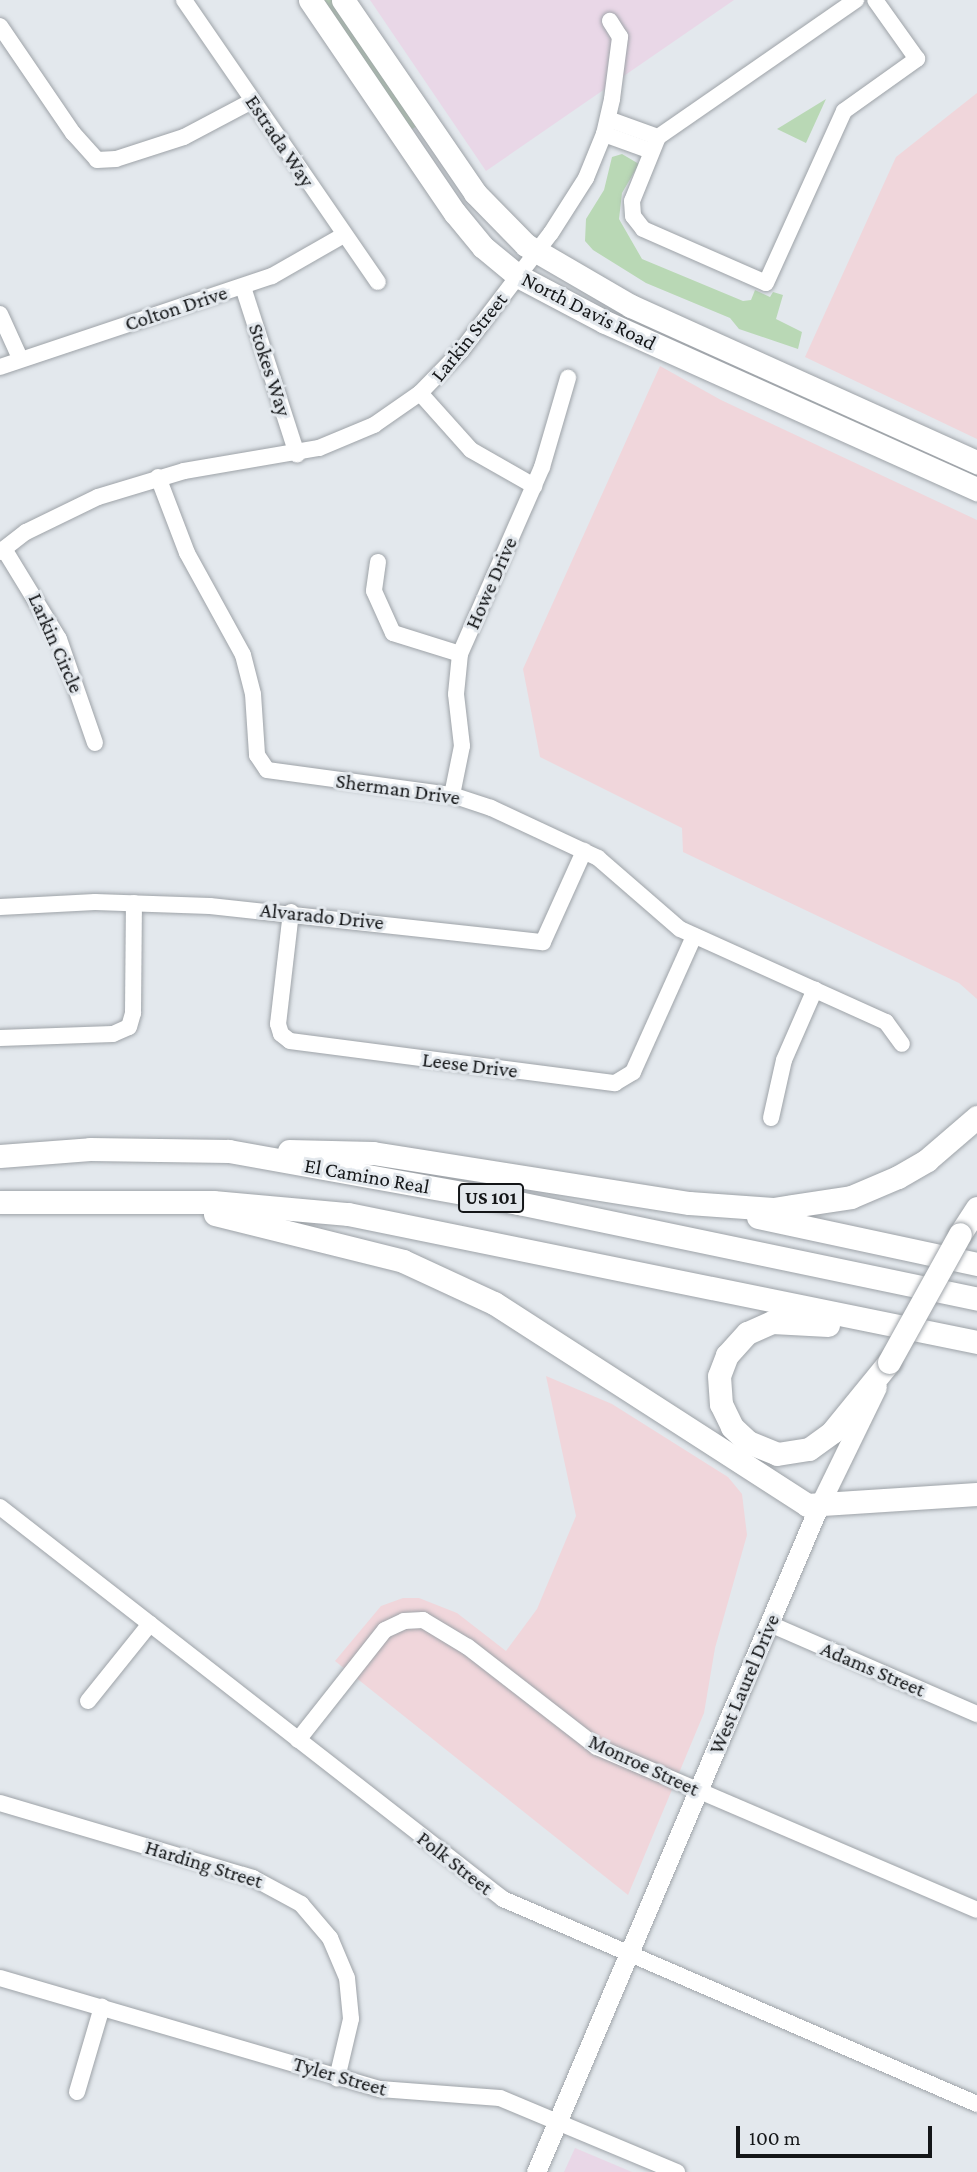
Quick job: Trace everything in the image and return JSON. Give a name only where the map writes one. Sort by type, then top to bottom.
[{"type":"highway","name":"North Davis Road","points":[[310,0],[455,213],[483,247],[518,276],[605,322],[977,489]]},
{"type":"highway","name":"North Davis Road","points":[[343,0],[475,192],[503,226],[536,252],[631,306],[977,462]]},
{"type":"highway","points":[[689,1203],[773,1209],[851,1197],[927,1160],[977,1117]]},
{"type":"highway","name":"El Camino Real","points":[[0,1156],[90,1149],[229,1151],[519,1203],[977,1299]]},
{"type":"highway","points":[[229,1151],[373,1153],[689,1203],[977,1264]]},
{"type":"highway","points":[[122,1199],[270,1226],[403,1262],[494,1304],[792,1496],[819,1506],[977,1494]]},
{"type":"highway","name":"El Camino Real","points":[[0,1202],[122,1199],[213,1202],[348,1214],[977,1342]]},
{"type":"highway","name":"West Laurel Drive","points":[[889,1362],[977,1208]]},
{"type":"highway","points":[[889,1362],[832,1432],[799,1453],[777,1454],[748,1442],[732,1427],[721,1404],[719,1376],[727,1355],[759,1326],[786,1321],[945,1336]]},
{"type":"main road","name":"West Laurel Drive","points":[[536,2172],[819,1506],[889,1362]]},
{"type":"street","name":"Estrada Way","points":[[184,0],[378,282]]},
{"type":"street","points":[[856,0],[655,144],[632,201],[637,223],[766,283],[844,111],[917,59],[875,0]]},
{"type":"street","name":"Larkin Street","points":[[2,551],[61,513],[158,477],[297,454],[361,432],[420,393],[453,362],[579,192],[606,127],[620,37],[610,21]]},
{"type":"street","points":[[0,26],[73,133],[97,160],[116,159],[184,137],[253,101]]},
{"type":"street","points":[[606,127],[655,144]]},
{"type":"street","name":"Colton Drive","points":[[0,367],[20,358],[243,287],[297,265],[344,234]]},
{"type":"street","name":"Stokes Way","points":[[243,287],[297,454]]},
{"type":"street","points":[[0,314],[20,358]]},
{"type":"street","name":"Howe Drive","points":[[452,795],[462,746],[456,694],[460,654],[553,440],[568,378]]},
{"type":"street","points":[[420,393],[471,450],[534,486]]},
{"type":"street","name":"Sherman Drive","points":[[158,477],[180,541],[243,655],[262,766],[274,772],[452,795],[584,851],[618,872],[659,915],[694,936],[886,1023],[902,1044]]},
{"type":"street","name":"Larkin Circle","points":[[2,551],[59,639],[95,743]]},
{"type":"street","points":[[378,562],[374,591],[393,633],[460,654]]},
{"type":"street","name":"Alvarado Drive","points":[[0,907],[134,903],[291,912],[543,942],[584,851]]},
{"type":"street","points":[[0,1038],[113,1034],[129,1027],[133,1013],[134,903]]},
{"type":"street","name":"Leese Drive","points":[[291,912],[278,1024],[290,1041],[615,1083],[633,1072],[694,936]]},
{"type":"street","points":[[771,1118],[784,1060],[815,989]]},
{"type":"street","name":"Polk Street","points":[[0,1507],[503,1899],[977,2104]]},
{"type":"street","name":"Monroe Street","points":[[298,1740],[385,1630],[404,1621],[423,1620],[468,1647],[592,1744],[977,1910]]},
{"type":"street","points":[[88,1701],[150,1624]]},
{"type":"street","name":"Adams Street","points":[[770,1624],[977,1714]]},
{"type":"street","name":"Harding Street","points":[[0,1803],[262,1881],[301,1904],[330,1938],[347,1978],[351,2019],[337,2078]]},
{"type":"street","name":"Tyler Street","points":[[0,1978],[337,2078],[400,2093],[500,2098],[677,2172]]},
{"type":"street","points":[[77,2092],[102,2007]]},
{"type":"shaded area","points":[[370,0],[734,0],[486,171]]},
{"type":"shaded area","points":[[977,93],[977,439],[805,357],[896,157]]},
{"type":"shaded area","points":[[660,366],[721,400],[977,520],[977,999],[959,983],[683,852],[682,828],[540,757],[523,669]]},
{"type":"shaded area","points":[[546,1376],[612,1404],[728,1477],[742,1494],[747,1535],[715,1648],[704,1713],[628,1895],[335,1661],[381,1606],[403,1598],[419,1598],[457,1613],[506,1651],[537,1609],[576,1516]]},
{"type":"shaded area","points":[[575,2148],[632,2172],[564,2172]]},
{"type":"green space","points":[[319,0],[332,0],[418,125],[411,130]]},
{"type":"green space","points":[[826,99],[806,143],[777,129]]},
{"type":"green space","points":[[622,154],[639,164],[622,193],[619,219],[642,259],[743,301],[751,300],[755,290],[770,297],[773,292],[783,295],[776,319],[802,332],[798,349],[739,329],[730,318],[646,283],[593,250],[585,241],[586,219],[604,190],[612,157]]}]
